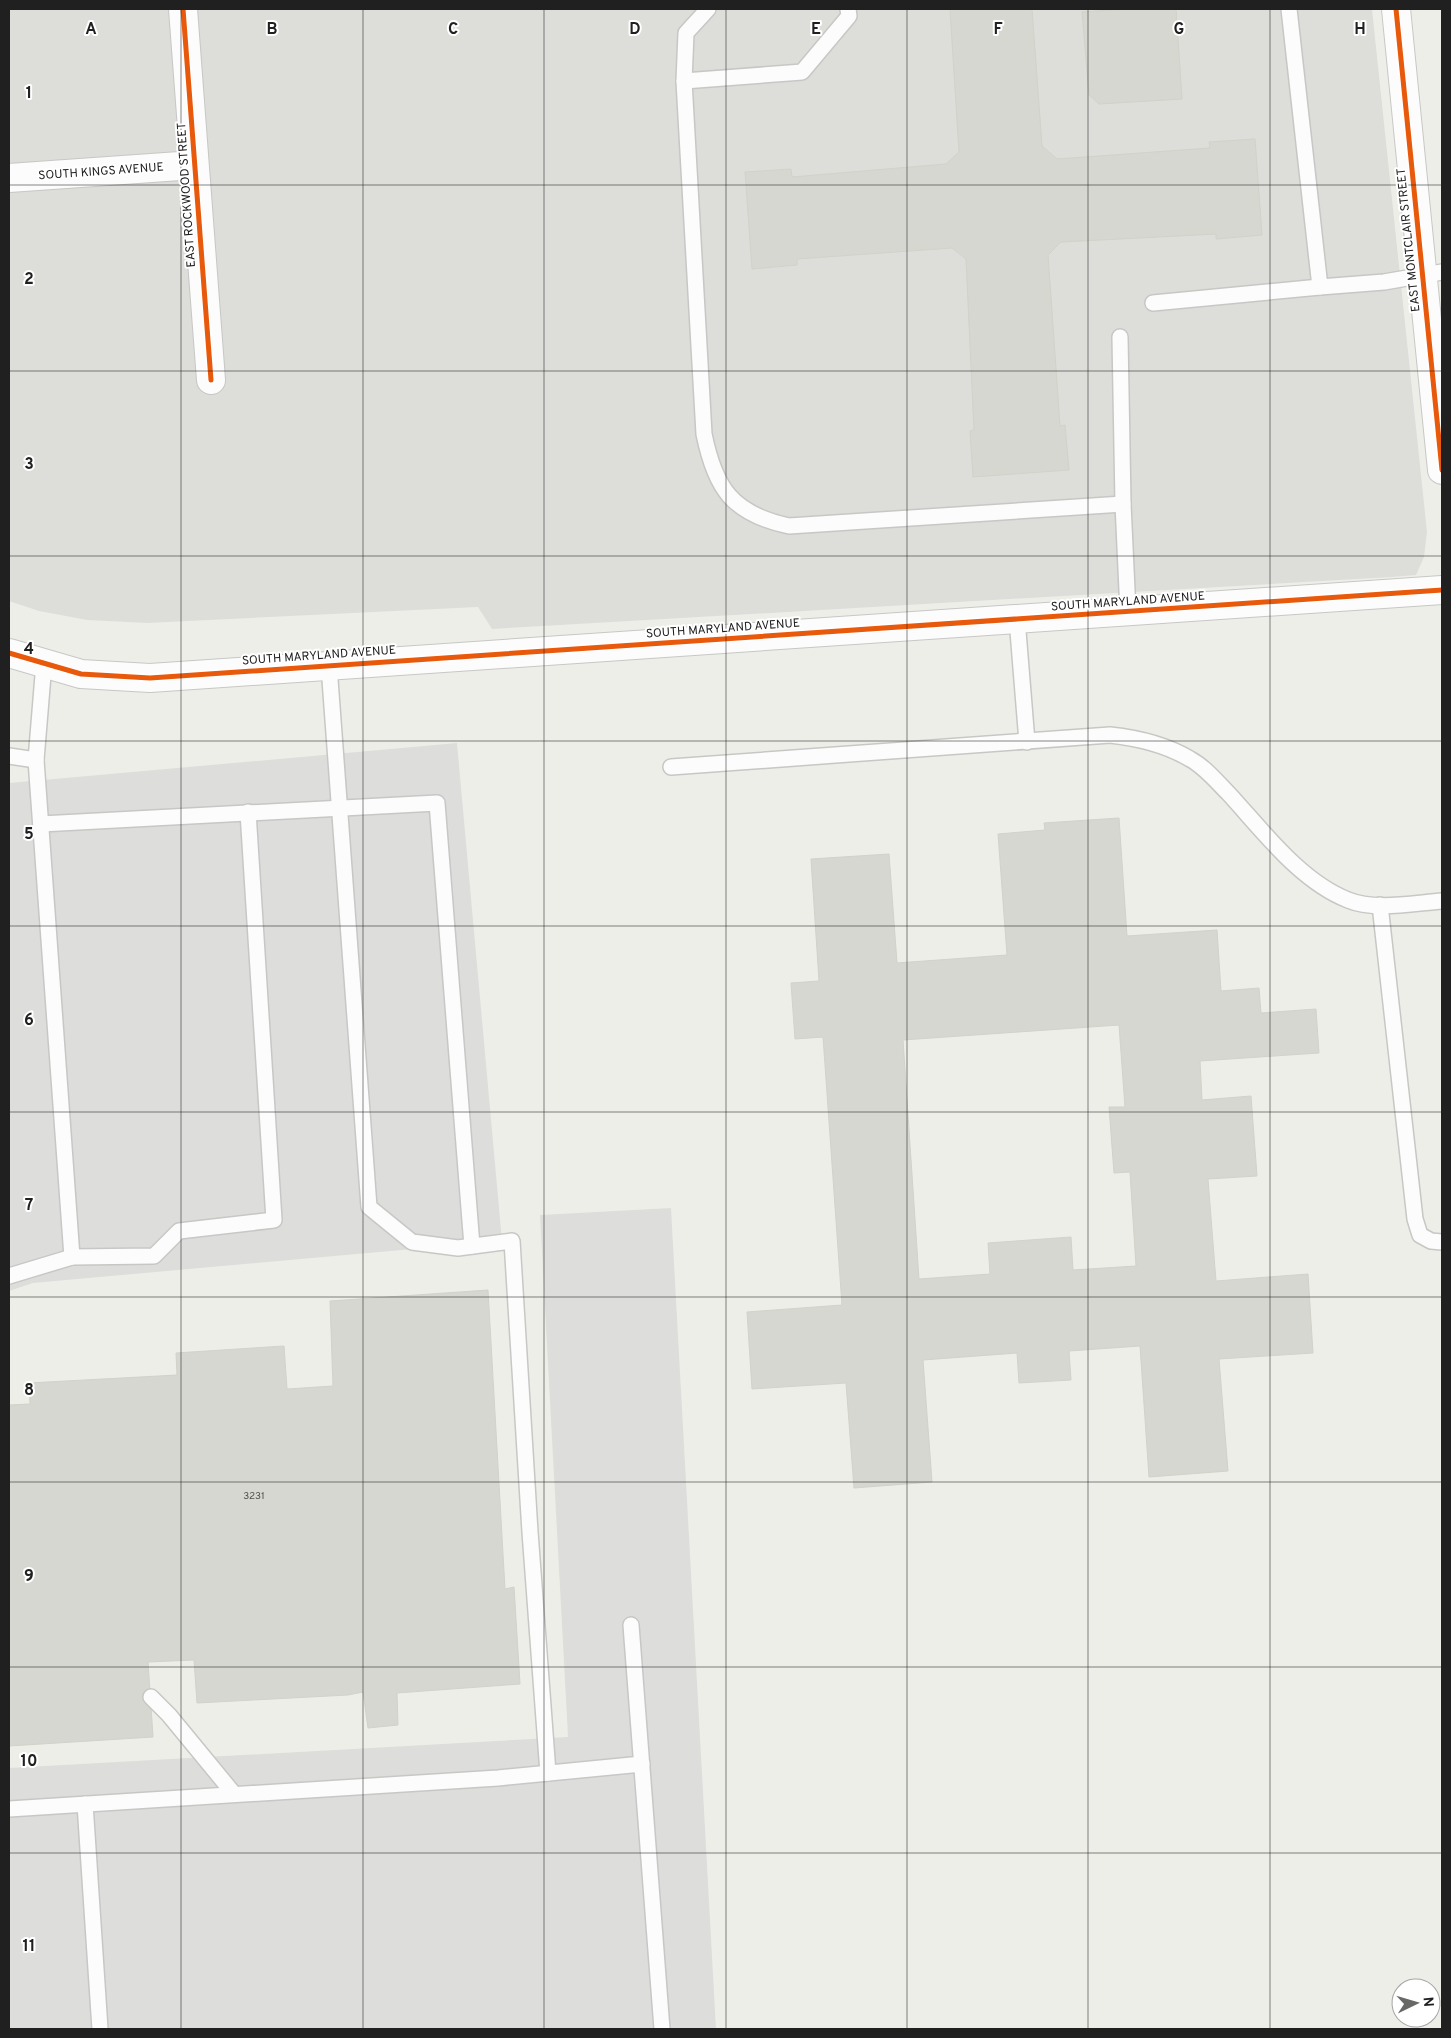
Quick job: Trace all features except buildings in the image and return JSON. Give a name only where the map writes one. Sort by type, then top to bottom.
[{"type":"street","name":"EAST ROCKWOOD STREET","points":[[183,9],[211,380]]},
{"type":"street","name":"EAST MONTCLAIR STREET","points":[[1396,9],[1432,275],[1442,470]]},
{"type":"street","name":"SOUTH KINGS AVENUE","points":[[9,178],[194,165]]},
{"type":"street","name":"SOUTH MARYLAND AVENUE","points":[[9,653],[81,674],[150,678],[1442,590]]},
{"type":"lane","points":[[708,9],[686,33],[684,81],[704,434],[710,462],[720,485],[742,508],[766,521],[789,526],[1123,504]]},
{"type":"lane","points":[[684,81],[802,72],[849,16],[848,9]]},
{"type":"lane","points":[[1289,9],[1320,287]]},
{"type":"lane","points":[[1153,303],[1384,282],[1432,275]]},
{"type":"lane","points":[[1120,337],[1123,504],[1128,612]]},
{"type":"lane","points":[[1017,619],[1027,742]]},
{"type":"lane","points":[[44,663],[36,760],[72,1257]]},
{"type":"lane","points":[[330,666],[369,1207],[412,1242],[458,1248],[512,1241],[548,1773]]},
{"type":"lane","points":[[671,767],[1110,735],[1133,738],[1163,746],[1190,759],[1209,774],[1291,860],[1319,885],[1349,901],[1380,905],[1442,901]]},
{"type":"lane","points":[[9,756],[36,760]]},
{"type":"lane","points":[[41,824],[437,803],[472,1246]]},
{"type":"lane","points":[[9,1276],[72,1257],[154,1256],[179,1231],[274,1220],[248,812]]},
{"type":"lane","points":[[1380,905],[1415,1220],[1420,1234],[1431,1241],[1442,1242]]},
{"type":"lane","points":[[631,1625],[662,2029]]},
{"type":"lane","points":[[151,1697],[169,1715],[234,1794]]},
{"type":"lane","points":[[9,1809],[498,1778],[642,1764]]},
{"type":"lane","points":[[86,1804],[100,2029]]},
{"type":"shaded area","points":[[9,9],[1372,9],[1427,532],[1424,557],[1416,575],[1392,577],[492,629],[478,607],[147,623],[87,620],[39,611],[9,601]]},
{"type":"shaded area","points":[[457,743],[502,1241],[33,1283],[9,1291],[9,783]]},
{"type":"shaded area","points":[[671,1208],[716,2029],[9,2029],[9,1768],[568,1737],[540,1215]]},
{"type":"cycle path","points":[[183,9],[211,380]]},
{"type":"cycle path","points":[[1396,9],[1442,470]]},
{"type":"cycle path","points":[[9,653],[81,674],[150,678],[1442,590]]}]
